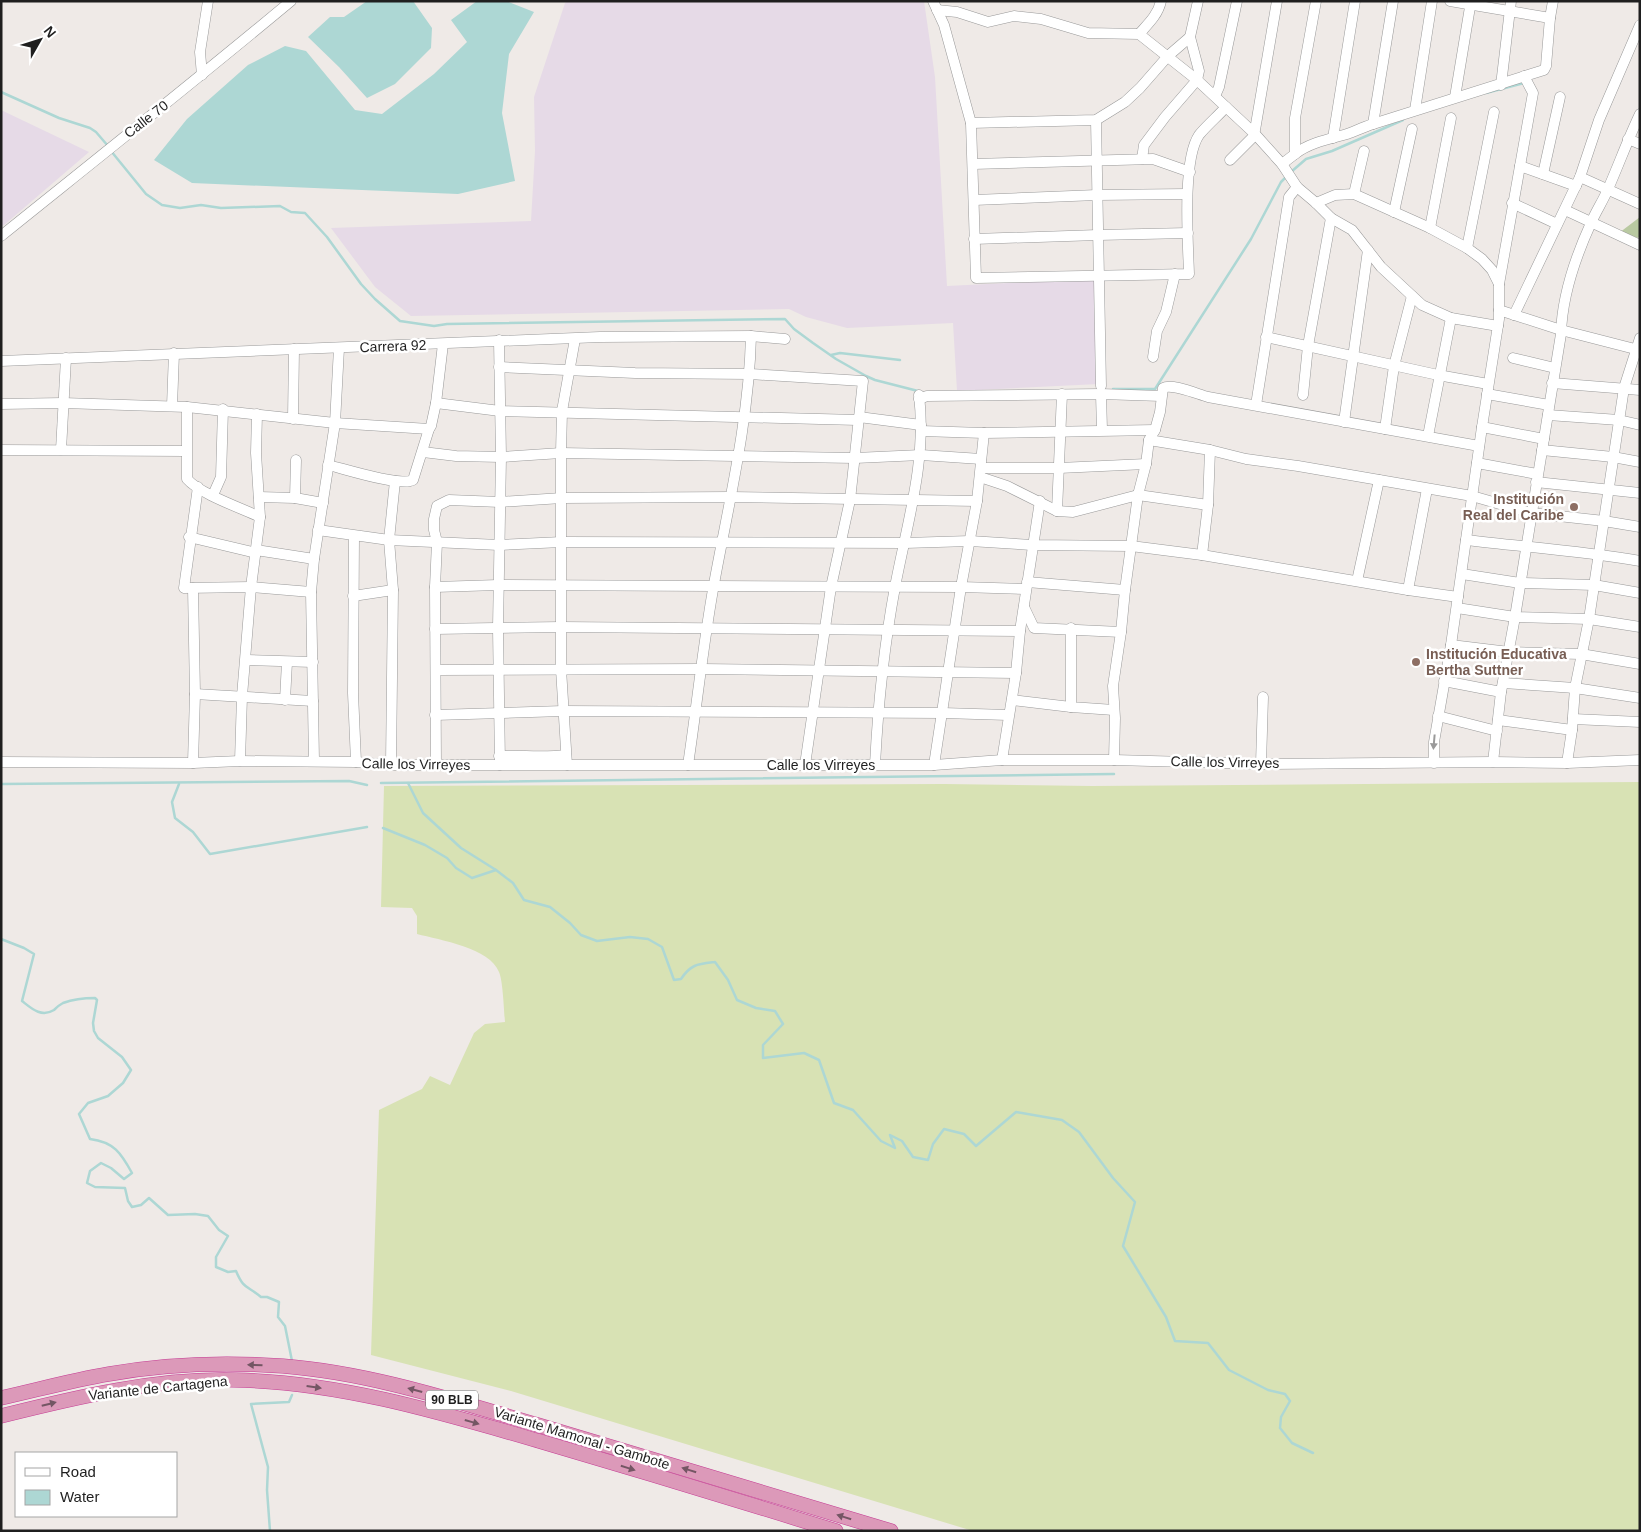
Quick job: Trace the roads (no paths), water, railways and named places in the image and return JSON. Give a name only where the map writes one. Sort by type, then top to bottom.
[{"type":"highway","name":"Variante Mamonal - Gambote","points":[[1,1398],[110,1374],[162,1368],[238,1365],[282,1366],[328,1372],[392,1384],[497,1413],[891,1531]]},
{"type":"highway","name":"Variante de Cartagena","points":[[1,1416],[64,1400],[108,1392],[200,1381],[236,1380],[308,1386],[358,1394],[426,1409],[597,1458],[836,1531]]},
{"type":"street","points":[[202,75],[200,52],[208,1]]},
{"type":"street","name":"Calle 70","points":[[1,236],[291,1]]},
{"type":"street","points":[[1139,34],[1160,8],[1161,1]]},
{"type":"street","points":[[1142,158],[1144,145],[1197,80],[1199,71],[1190,37],[1198,1]]},
{"type":"street","points":[[1214,96],[1219,87],[1237,1]]},
{"type":"street","points":[[1230,160],[1255,134],[1277,1]]},
{"type":"street","points":[[1295,154],[1295,118],[1316,1]]},
{"type":"street","points":[[1332,138],[1355,1]]},
{"type":"street","points":[[1373,124],[1393,1]]},
{"type":"street","points":[[1415,110],[1432,1]]},
{"type":"street","points":[[1450,1],[1511,6],[1550,18]]},
{"type":"street","points":[[1284,167],[1300,150],[1332,138],[1544,70],[1553,1]]},
{"type":"street","points":[[1455,97],[1471,3]]},
{"type":"street","points":[[935,6],[988,22],[1014,16],[1041,19],[1088,33],[1139,34],[1197,80],[1255,134],[1284,167],[1294,183],[1331,218],[1352,230],[1381,267],[1422,305],[1451,318],[1498,326]]},
{"type":"street","points":[[935,6],[944,26],[971,123],[976,278],[1189,274],[1188,194],[1194,149],[1199,136],[1226,107]]},
{"type":"street","points":[[1501,85],[1511,6]]},
{"type":"street","points":[[1514,315],[1578,182],[1599,120],[1640,25]]},
{"type":"street","points":[[971,123],[1096,120],[1125,102],[1168,56],[1190,37]]},
{"type":"street","points":[[1434,762],[1434,742],[1457,608],[1479,446],[1498,326],[1499,284],[1533,93],[1524,76]]},
{"type":"street","points":[[1543,174],[1560,96]]},
{"type":"street","points":[[1466,248],[1494,112]]},
{"type":"street","points":[[1494,762],[1502,688],[1544,439],[1561,330],[1563,305],[1577,258],[1591,222],[1608,190],[1640,114]]},
{"type":"street","points":[[1430,228],[1451,118]]},
{"type":"street","points":[[1096,120],[1102,430]]},
{"type":"street","points":[[1394,212],[1412,129]]},
{"type":"street","points":[[1628,139],[1640,144]]},
{"type":"street","points":[[1354,194],[1364,151]]},
{"type":"street","points":[[973,164],[1142,158],[1153,159],[1190,172]]},
{"type":"street","points":[[1520,166],[1543,174],[1608,190],[1640,204]]},
{"type":"street","points":[[1256,404],[1289,196],[1294,183]]},
{"type":"street","points":[[974,200],[1097,195],[1188,194]]},
{"type":"street","points":[[1316,203],[1335,195],[1354,194],[1430,228],[1466,248],[1482,259],[1492,270],[1499,284]]},
{"type":"street","points":[[1512,203],[1557,224]]},
{"type":"street","points":[[1565,210],[1640,245]]},
{"type":"street","points":[[1303,395],[1308,346],[1331,218]]},
{"type":"street","points":[[974,240],[1098,234],[1188,233]]},
{"type":"street","points":[[1344,422],[1368,250]]},
{"type":"street","points":[[1153,357],[1158,331],[1166,312],[1175,274]]},
{"type":"street","points":[[1385,430],[1394,366],[1412,296]]},
{"type":"street","points":[[1499,310],[1561,330],[1635,350]]},
{"type":"street","points":[[1428,436],[1438,375],[1451,318]]},
{"type":"street","points":[[688,765],[714,586],[744,418],[750,374],[751,336]]},
{"type":"street","name":"Carrera 92","points":[[1,361],[600,337],[751,336],[785,339]]},
{"type":"street","points":[[1266,337],[1438,375],[1488,389],[1548,410],[1619,420],[1640,425]]},
{"type":"street","points":[[1567,763],[1573,724],[1575,688],[1589,619],[1624,388],[1640,338]]},
{"type":"street","points":[[567,760],[561,669],[562,412],[575,339]]},
{"type":"street","points":[[499,340],[499,760]]},
{"type":"street","points":[[328,465],[395,481],[409,482],[413,480],[431,426],[436,404],[443,344]]},
{"type":"street","points":[[314,761],[311,592],[318,530],[335,423],[339,348]]},
{"type":"street","points":[[292,418],[294,349]]},
{"type":"street","points":[[172,406],[174,353]]},
{"type":"street","points":[[62,450],[66,358]]},
{"type":"street","points":[[1512,358],[1555,368]]},
{"type":"street","points":[[499,367],[750,374],[863,381],[850,500],[831,587],[805,765]]},
{"type":"street","points":[[1552,384],[1640,390]]},
{"type":"street","points":[[1114,760],[1113,686],[1125,590],[1138,495],[1146,464],[1149,440],[1155,430],[1160,412],[1163,388],[1168,386],[1208,397],[1256,404],[1385,430],[1479,446]]},
{"type":"street","points":[[875,764],[878,713],[895,586],[921,455],[919,397],[1062,394],[1101,390],[1161,396]]},
{"type":"street","points":[[1058,511],[1062,394]]},
{"type":"street","points":[[1,404],[63,403],[172,406],[335,423],[429,429]]},
{"type":"street","points":[[436,404],[500,410],[708,415],[744,418],[859,418],[921,428],[984,433],[1155,430]]},
{"type":"street","points":[[187,407],[187,479],[212,495],[260,517]]},
{"type":"street","points":[[212,495],[221,477],[223,410]]},
{"type":"street","points":[[240,761],[242,696],[251,587],[260,517],[256,453],[257,414]]},
{"type":"street","points":[[1482,427],[1544,439]]},
{"type":"street","points":[[934,765],[960,586],[977,501],[984,433]]},
{"type":"street","points":[[1149,440],[1210,450],[1246,459],[1472,496],[1531,513],[1604,521],[1640,528]]},
{"type":"street","points":[[1,450],[186,451]]},
{"type":"street","points":[[1202,555],[1208,505],[1210,450]]},
{"type":"street","points":[[1542,450],[1614,457],[1640,462]]},
{"type":"street","points":[[423,452],[456,456],[500,457],[562,453],[855,458],[921,455],[981,468],[1059,468],[1146,464]]},
{"type":"street","points":[[294,498],[296,460]]},
{"type":"street","points":[[1477,463],[1537,478],[1640,493]]},
{"type":"street","points":[[981,468],[1007,486],[1058,511],[1073,512],[1138,495],[1208,505]]},
{"type":"street","points":[[1358,581],[1379,480]]},
{"type":"street","points":[[391,765],[393,590],[389,540],[395,481]]},
{"type":"street","points":[[198,487],[184,588],[251,587],[311,592]]},
{"type":"street","points":[[1408,590],[1427,489]]},
{"type":"street","points":[[259,497],[294,498],[323,503]]},
{"type":"street","points":[[436,765],[435,587],[437,542],[434,519],[437,506],[449,500],[500,502],[562,498],[731,498],[977,501]]},
{"type":"street","points":[[1002,760],[1016,673],[1032,545],[1040,501]]},
{"type":"street","points":[[318,530],[389,540],[499,544],[562,542],[905,543],[970,541],[1032,545],[1131,546],[1202,555],[1458,597]]},
{"type":"street","points":[[354,536],[353,693],[356,762]]},
{"type":"street","points":[[190,537],[256,551],[314,559]]},
{"type":"street","points":[[1466,540],[1599,554],[1640,561]]},
{"type":"street","points":[[1462,574],[1520,583],[1594,586],[1640,593]]},
{"type":"street","points":[[435,587],[498,585],[831,587],[1027,585],[1125,590]]},
{"type":"street","points":[[192,763],[195,694],[193,588]]},
{"type":"street","points":[[353,596],[393,590]]},
{"type":"street","points":[[1024,607],[1034,628]]},
{"type":"street","points":[[1457,608],[1515,617],[1589,619],[1640,627]]},
{"type":"street","points":[[435,630],[498,628],[1020,630],[1071,628],[1121,632]]},
{"type":"street","points":[[1071,628],[1071,707]]},
{"type":"street","points":[[1451,646],[1509,652],[1581,654],[1640,664]]},
{"type":"street","points":[[246,660],[313,662]]},
{"type":"street","points":[[285,700],[287,662]]},
{"type":"street","points":[[436,670],[702,669],[1016,673]]},
{"type":"street","points":[[1444,681],[1502,688],[1575,688],[1640,698]]},
{"type":"street","points":[[195,694],[313,701]]},
{"type":"street","points":[[1261,764],[1263,697]]},
{"type":"street","points":[[1012,700],[1114,710]]},
{"type":"street","points":[[435,715],[563,711],[943,712],[1008,715]]},
{"type":"street","points":[[1438,716],[1497,731]]},
{"type":"street","points":[[1498,720],[1573,724],[1640,722]]},
{"type":"street","name":"Calle los Virreyes","points":[[1,762],[192,763],[314,761],[436,765],[499,760],[567,760],[688,765],[934,765],[1002,760],[1114,760],[1261,764],[1567,763],[1640,760]]},
{"type":"water","points":[[367,1],[413,1],[432,28],[431,48],[395,84],[367,98],[308,37],[330,17],[344,17]]},
{"type":"water","points":[[477,1],[506,1],[534,12],[509,54],[502,113],[515,181],[458,194],[192,183],[154,160],[187,119],[248,65],[285,46],[306,51],[355,110],[382,114],[434,74],[467,42],[451,20]]},
{"type":"waterway","points":[[1486,93],[1524,83]]},
{"type":"waterway","points":[[1,92],[59,118],[90,128],[108,146]]},
{"type":"waterway","points":[[1291,172],[1306,159],[1332,151],[1403,120]]},
{"type":"waterway","points":[[111,151],[146,194],[162,205],[180,208],[201,205],[221,208],[280,206],[291,212],[305,213],[327,237],[361,284],[400,321],[434,326],[447,324],[785,319],[794,329],[813,343],[866,376],[918,391]]},
{"type":"waterway","points":[[1113,389],[1155,389],[1251,239],[1281,182],[1287,176]]},
{"type":"waterway","points":[[831,355],[840,353],[900,360]]},
{"type":"waterway","points":[[381,783],[1114,774]]},
{"type":"waterway","points":[[1,784],[349,781],[367,785]]},
{"type":"waterway","points":[[408,783],[423,813],[461,848],[496,870]]},
{"type":"waterway","points":[[179,784],[172,802],[175,818],[193,832],[210,854],[367,827]]},
{"type":"waterway","points":[[383,828],[425,845],[447,858],[456,868],[472,878],[496,870],[513,883],[524,900],[550,907],[570,923],[581,935],[597,941],[630,937],[648,939],[662,947],[674,980],[681,979],[688,970],[695,966],[715,962],[728,980],[737,1000],[756,1008],[775,1011],[783,1024],[763,1045],[763,1058],[804,1053],[819,1060],[834,1103],[853,1110],[881,1141],[895,1148],[890,1135],[902,1141],[913,1157],[928,1160],[933,1144],[944,1129],[964,1134],[976,1146],[1016,1112],[1062,1120],[1079,1132],[1113,1178],[1135,1202],[1123,1246],[1166,1317],[1175,1341],[1208,1343],[1229,1370],[1268,1390],[1285,1394],[1290,1401],[1281,1417],[1280,1428],[1292,1443],[1313,1453]]},
{"type":"waterway","points":[[1,939],[34,954],[22,1001],[36,1011],[45,1013],[67,1002],[95,998],[97,1000],[93,1023],[94,1031],[98,1038],[122,1057],[131,1070],[123,1083],[108,1096],[88,1103],[79,1114],[90,1139],[105,1143],[116,1150],[132,1173],[124,1179],[111,1168],[101,1163],[90,1171],[87,1183],[95,1187],[125,1188],[128,1201],[132,1207],[141,1205],[149,1198],[168,1215],[195,1214],[208,1216],[219,1230],[228,1236],[216,1257],[216,1267],[228,1272],[236,1271],[246,1287],[261,1297],[267,1297],[279,1302],[278,1317],[285,1326],[292,1361]]},
{"type":"waterway","points":[[270,1531],[267,1490],[268,1467],[251,1404],[289,1402],[292,1395]]},
{"type":"place","name":"Institución Real del Caribe","points":[[1574,507]]},
{"type":"place","name":"Institución Educativa Bertha Suttner","points":[[1416,662]]}]
